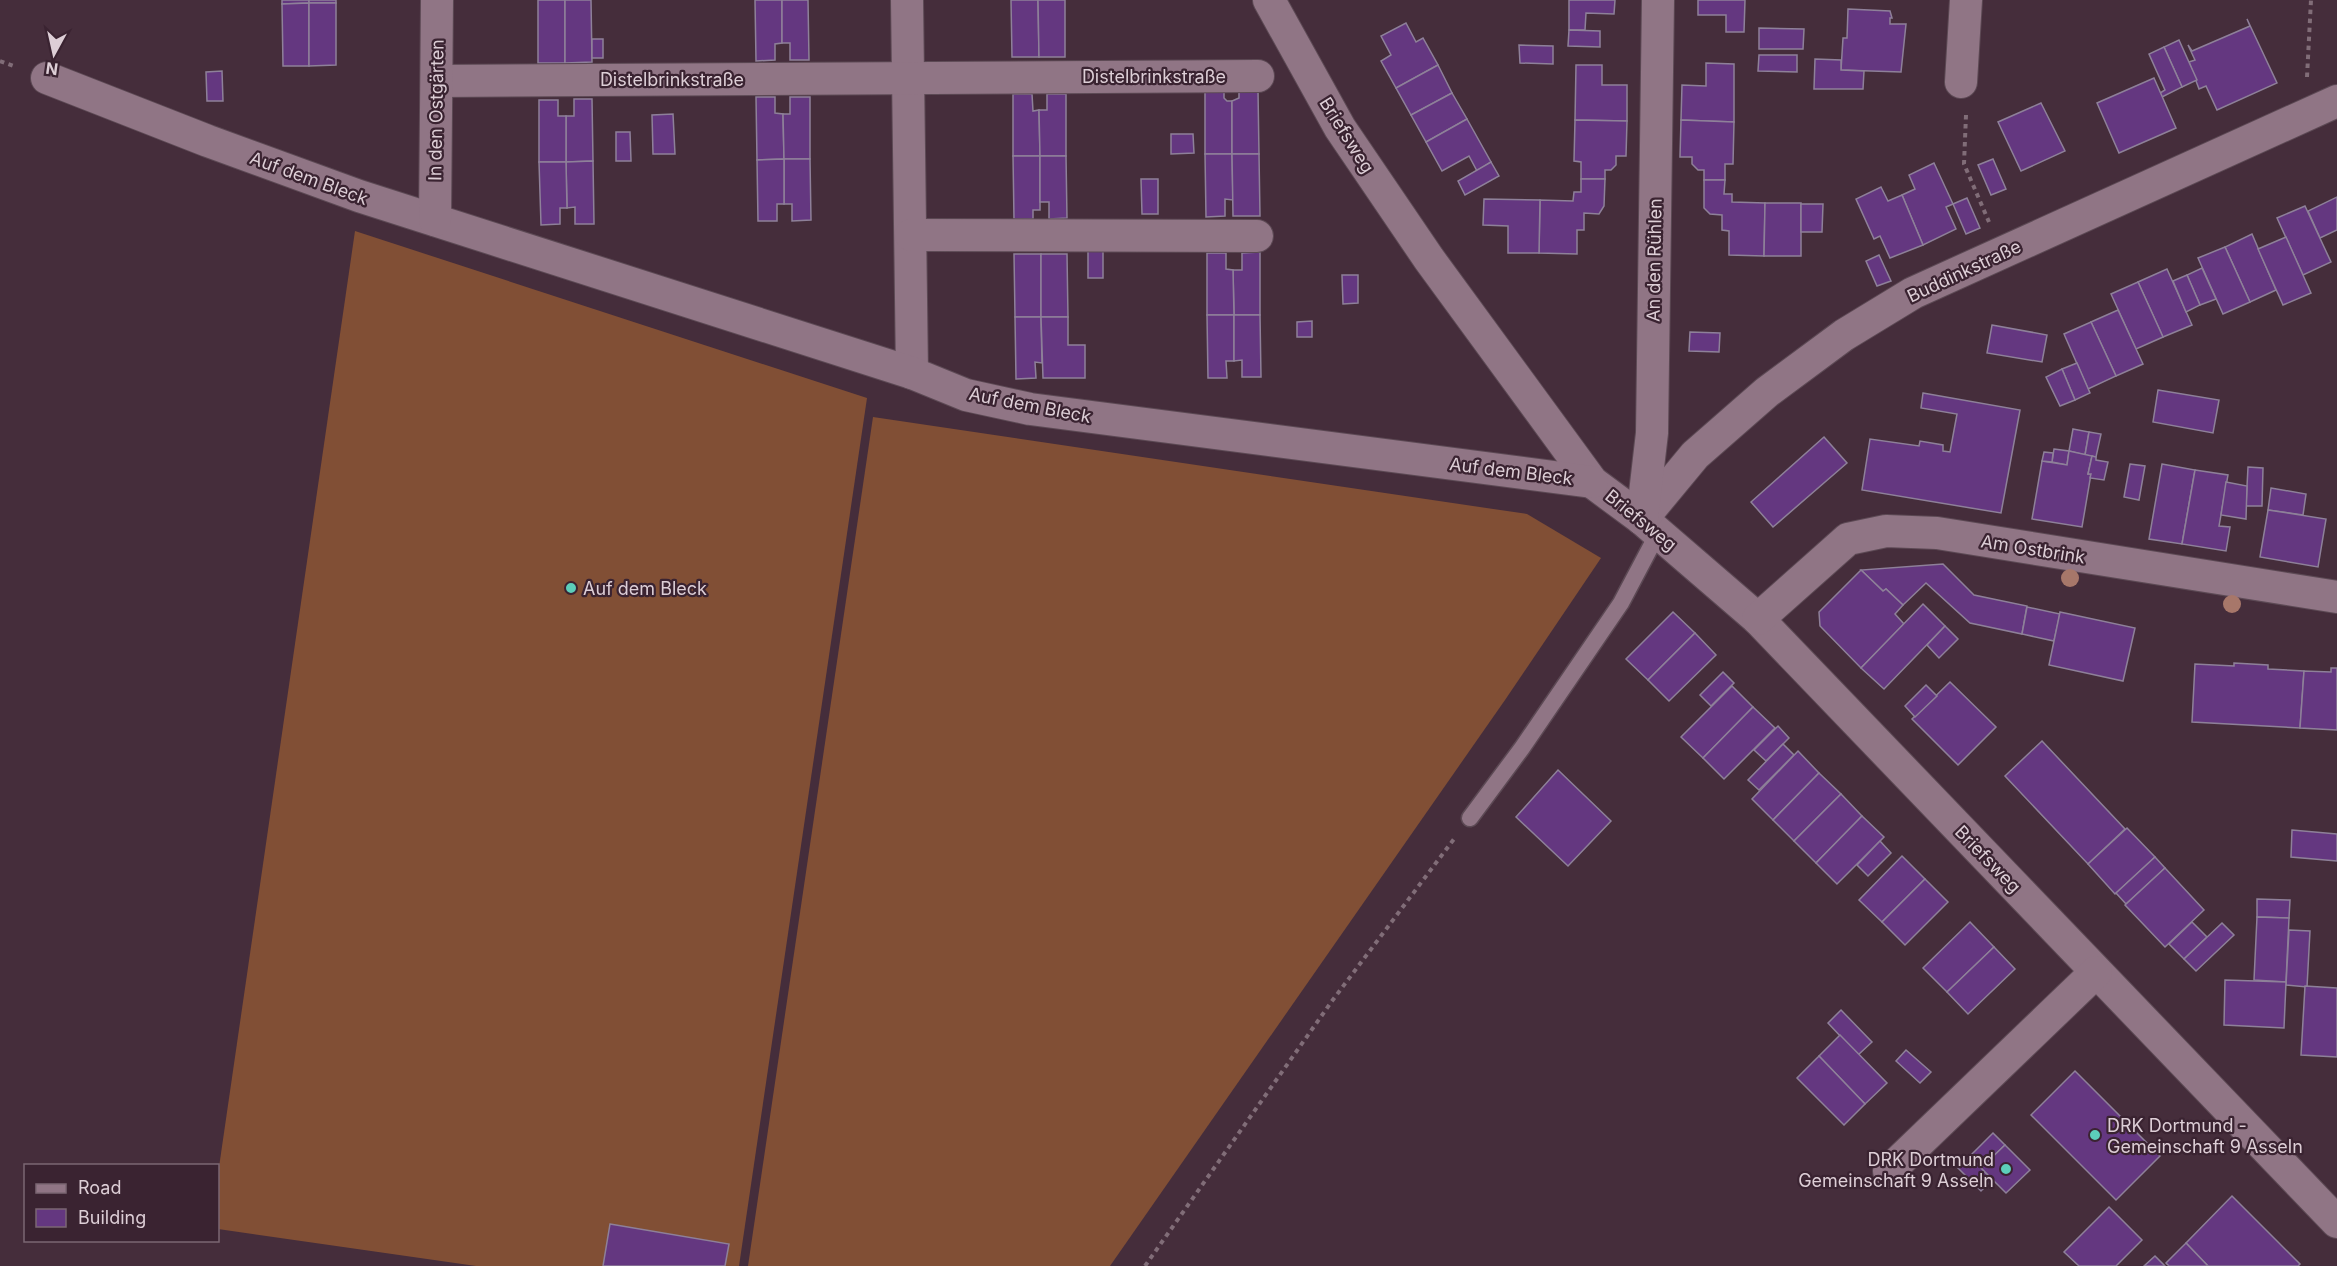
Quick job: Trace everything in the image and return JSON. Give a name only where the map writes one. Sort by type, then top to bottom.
[{"type":"street","name":"In den Ostgärten","points":[[435,220],[437,0]]},
{"type":"street","points":[[907,0],[912,373]]},
{"type":"street","name":"Briefsweg","points":[[1269,0],[1340,128],[1429,259],[1592,482],[1650,526],[1758,619],[2337,1222]]},
{"type":"street","name":"An den Rühlen","points":[[1650,526],[1658,0]]},
{"type":"street","points":[[1961,82],[1966,0]]},
{"type":"street","name":"Distelbrinkstraße","points":[[437,81],[1258,76]]},
{"type":"street","name":"Auf dem Bleck","points":[[47,78],[219,145],[359,196],[912,373],[966,394],[1030,409],[1592,482]]},
{"type":"street","name":"Buddinkstraße","points":[[1650,526],[1695,455],[1767,392],[1844,335],[1913,293],[2337,101]]},
{"type":"street","points":[[911,236],[1257,236]]},
{"type":"street","name":"Am Ostbrink","points":[[1758,619],[1848,539],[1886,531],[1937,533],[2337,597]]},
{"type":"street","points":[[1889,1172],[2096,972]]},
{"type":"lane","points":[[1470,818],[1522,748],[1621,603],[1650,526]]},
{"type":"path","points":[[2305,116],[2311,0]]},
{"type":"path","points":[[1961,82],[1967,96],[1964,164],[2003,253]]},
{"type":"path","points":[[1145,1266],[1332,1001],[1470,818]]},
{"type":"shaded area","name":"Auf dem Bleck","points":[[355,231],[867,398],[739,1266],[476,1266],[219,1229],[219,1167]]},
{"type":"shaded area","points":[[873,417],[1527,514],[1601,558],[1505,700],[1110,1266],[748,1266]]},
{"type":"building","points":[[282,0],[309,0],[309,3],[282,4]]},
{"type":"building","points":[[309,0],[336,0],[336,3],[309,3]]},
{"type":"building","points":[[538,0],[565,0],[565,63],[538,63]]},
{"type":"building","points":[[565,0],[591,0],[592,62],[565,63]]},
{"type":"building","points":[[755,0],[782,0],[782,43],[775,44],[775,60],[756,61]]},
{"type":"building","points":[[782,0],[808,0],[809,60],[790,60],[790,43],[782,43]]},
{"type":"building","points":[[1011,0],[1038,0],[1039,57],[1012,57]]},
{"type":"building","points":[[1038,0],[1065,0],[1065,57],[1039,57]]},
{"type":"building","points":[[1569,0],[1615,0],[1614,14],[1586,13],[1585,30],[1569,30]]},
{"type":"building","points":[[1698,0],[1745,0],[1744,32],[1726,32],[1726,15],[1698,15]]},
{"type":"building","points":[[309,3],[309,66],[283,66],[282,4]]},
{"type":"building","points":[[309,3],[336,3],[336,65],[309,66]]},
{"type":"building","points":[[1848,9],[1890,11],[1892,18],[1890,18],[1890,24],[1906,24],[1901,72],[1841,70],[1843,38],[1847,38]]},
{"type":"building","points":[[2247,19],[2277,83],[2217,110],[2206,86],[2199,89],[2189,62],[2195,60],[2188,45],[2192,51],[2250,26]]},
{"type":"building","points":[[1406,23],[1416,42],[1423,38],[1438,65],[1396,88],[1381,61],[1391,55],[1381,36]]},
{"type":"building","points":[[1759,28],[1804,29],[1803,49],[1759,49]]},
{"type":"building","points":[[1569,30],[1600,31],[1600,47],[1568,46]]},
{"type":"building","points":[[592,39],[603,39],[603,58],[592,58]]},
{"type":"building","points":[[2179,40],[2197,80],[2182,87],[2164,47]]},
{"type":"building","points":[[1519,45],[1553,46],[1553,64],[1520,63]]},
{"type":"building","points":[[2164,47],[2182,87],[2162,97],[2160,93],[2165,90],[2149,54]]},
{"type":"building","points":[[1759,55],[1797,55],[1797,72],[1758,71]]},
{"type":"building","points":[[1815,59],[1841,60],[1841,70],[1864,71],[1863,89],[1814,89]]},
{"type":"building","points":[[1706,63],[1734,64],[1734,122],[1681,120],[1682,85],[1706,86]]},
{"type":"building","points":[[1438,65],[1452,93],[1411,115],[1396,88]]},
{"type":"building","points":[[1576,65],[1602,65],[1602,85],[1627,85],[1627,121],[1575,120]]},
{"type":"building","points":[[222,71],[223,101],[207,101],[206,72]]},
{"type":"building","points":[[2154,78],[2176,128],[2119,153],[2097,103]]},
{"type":"building","points":[[1224,91],[1224,98],[1232,101],[1232,154],[1205,154],[1205,92]]},
{"type":"building","points":[[1258,91],[1259,154],[1232,154],[1232,101],[1239,98],[1239,92]]},
{"type":"building","points":[[1452,93],[1467,119],[1426,142],[1411,115]]},
{"type":"building","points":[[1013,94],[1032,94],[1033,111],[1039,110],[1040,156],[1013,156]]},
{"type":"building","points":[[1047,94],[1066,94],[1066,156],[1040,156],[1039,110],[1047,110]]},
{"type":"building","points":[[756,97],[775,97],[775,113],[783,114],[784,159],[757,160]]},
{"type":"building","points":[[790,97],[810,97],[810,159],[784,159],[783,114],[790,114]]},
{"type":"building","points":[[574,99],[592,99],[593,161],[566,162],[566,116],[574,116]]},
{"type":"building","points":[[539,100],[558,100],[558,116],[566,116],[566,162],[539,162]]},
{"type":"building","points":[[2041,103],[2065,151],[2021,171],[1998,122]]},
{"type":"building","points":[[673,114],[675,154],[653,154],[652,115]]},
{"type":"building","points":[[1467,119],[1491,162],[1477,171],[1469,156],[1442,171],[1426,142]]},
{"type":"building","points":[[1575,120],[1627,121],[1626,156],[1616,156],[1616,165],[1611,170],[1605,170],[1605,179],[1581,179],[1581,162],[1574,161]]},
{"type":"building","points":[[1681,120],[1734,122],[1733,164],[1725,164],[1725,180],[1704,180],[1704,170],[1698,170],[1692,164],[1692,157],[1680,157]]},
{"type":"building","points":[[616,132],[630,132],[631,161],[616,161]]},
{"type":"building","points":[[1171,134],[1193,134],[1194,153],[1171,154]]},
{"type":"building","points":[[1205,154],[1232,154],[1233,200],[1225,199],[1225,216],[1206,217]]},
{"type":"building","points":[[1232,154],[1259,154],[1260,216],[1233,216]]},
{"type":"building","points":[[1013,156],[1040,156],[1040,210],[1033,210],[1033,219],[1014,219]]},
{"type":"building","points":[[1040,156],[1066,156],[1067,218],[1049,219],[1049,202],[1040,202]]},
{"type":"building","points":[[784,159],[810,159],[811,220],[792,221],[792,204],[784,204]]},
{"type":"building","points":[[784,159],[784,204],[777,204],[777,221],[758,221],[757,160]]},
{"type":"building","points":[[1993,159],[2006,189],[1991,195],[1978,165]]},
{"type":"building","points":[[593,161],[594,224],[575,224],[575,207],[567,208],[566,162]]},
{"type":"building","points":[[539,162],[566,162],[567,208],[560,208],[560,224],[541,225]]},
{"type":"building","points":[[1491,162],[1499,176],[1465,195],[1458,181]]},
{"type":"building","points":[[1934,163],[1953,204],[1946,207],[1956,229],[1923,245],[1902,195],[1915,189],[1909,175]]},
{"type":"building","points":[[1141,179],[1158,179],[1158,214],[1142,214]]},
{"type":"building","points":[[1581,179],[1605,179],[1604,206],[1599,214],[1584,213],[1584,230],[1577,230],[1577,254],[1539,253],[1540,200],[1573,201],[1574,192],[1581,192]]},
{"type":"building","points":[[1704,180],[1725,180],[1724,194],[1732,194],[1732,202],[1765,203],[1764,256],[1729,255],[1729,231],[1722,230],[1722,215],[1710,214],[1704,208]]},
{"type":"building","points":[[1881,187],[1888,201],[1902,195],[1923,245],[1890,258],[1880,236],[1874,239],[1856,199]]},
{"type":"building","points":[[2337,197],[2337,230],[2320,238],[2308,211]]},
{"type":"building","points":[[1967,198],[1980,228],[1966,234],[1953,204]]},
{"type":"building","points":[[1484,199],[1540,200],[1539,253],[1508,253],[1508,226],[1483,225]]},
{"type":"building","points":[[1765,203],[1801,203],[1801,256],[1764,256]]},
{"type":"building","points":[[1801,204],[1823,204],[1822,232],[1801,232]]},
{"type":"building","points":[[2305,206],[2331,262],[2303,275],[2277,218]]},
{"type":"building","points":[[2252,234],[2276,290],[2250,302],[2225,247]]},
{"type":"building","points":[[2286,237],[2311,293],[2283,305],[2258,249]]},
{"type":"building","points":[[2225,247],[2250,302],[2223,314],[2198,258]]},
{"type":"building","points":[[1088,251],[1103,251],[1103,278],[1088,278]]},
{"type":"building","points":[[1260,252],[1260,315],[1234,315],[1233,270],[1242,270],[1242,253]]},
{"type":"building","points":[[1207,253],[1226,253],[1226,269],[1233,270],[1234,315],[1207,315]]},
{"type":"building","points":[[1014,254],[1041,254],[1041,317],[1015,317]]},
{"type":"building","points":[[1041,254],[1067,254],[1068,317],[1041,317]]},
{"type":"building","points":[[1879,255],[1891,281],[1877,286],[1866,261]]},
{"type":"building","points":[[2202,268],[2216,299],[2200,305],[2187,275]]},
{"type":"building","points":[[2167,269],[2192,325],[2163,337],[2138,282]]},
{"type":"building","points":[[1342,275],[1358,275],[1358,303],[1343,304]]},
{"type":"building","points":[[2187,275],[2200,305],[2186,312],[2173,281]]},
{"type":"building","points":[[2138,282],[2163,337],[2136,349],[2111,294]]},
{"type":"building","points":[[2118,310],[2143,364],[2116,376],[2091,322]]},
{"type":"building","points":[[1207,315],[1234,315],[1234,361],[1226,361],[1227,378],[1208,378]]},
{"type":"building","points":[[1234,315],[1260,315],[1261,377],[1242,377],[1242,360],[1234,361]]},
{"type":"building","points":[[1015,317],[1041,317],[1042,363],[1035,362],[1036,378],[1016,379]]},
{"type":"building","points":[[1041,317],[1068,317],[1068,345],[1085,345],[1085,378],[1043,378]]},
{"type":"building","points":[[1312,321],[1312,337],[1297,337],[1297,322]]},
{"type":"building","points":[[2091,322],[2116,376],[2088,389],[2064,334]]},
{"type":"building","points":[[1992,325],[2047,335],[2042,362],[1987,353]]},
{"type":"building","points":[[1690,332],[1720,333],[1719,352],[1689,351]]},
{"type":"building","points":[[2077,363],[2090,393],[2075,400],[2062,369]]},
{"type":"building","points":[[2062,369],[2075,400],[2060,406],[2046,377]]},
{"type":"building","points":[[2158,390],[2219,400],[2213,433],[2153,422]]},
{"type":"building","points":[[1923,393],[2020,410],[2001,513],[1862,490],[1870,439],[1919,446],[1920,441],[1943,445],[1943,451],[1950,452],[1957,414],[1921,408]]},
{"type":"building","points":[[2073,429],[2089,432],[2085,455],[2069,451]]},
{"type":"building","points":[[2089,432],[2101,434],[2096,457],[2085,455]]},
{"type":"building","points":[[1824,437],[1847,463],[1773,527],[1751,502]]},
{"type":"building","points":[[2054,449],[2069,451],[2067,465],[2052,462]]},
{"type":"building","points":[[2069,451],[2092,456],[2082,527],[2032,519],[2042,461],[2067,465]]},
{"type":"building","points":[[2044,452],[2053,453],[2052,462],[2042,461]]},
{"type":"building","points":[[2092,456],[2096,457],[2096,460],[2108,462],[2104,480],[2090,478],[2091,474],[2088,474]]},
{"type":"building","points":[[2130,464],[2145,466],[2139,500],[2124,497]]},
{"type":"building","points":[[2162,464],[2195,470],[2182,544],[2149,539]]},
{"type":"building","points":[[2248,467],[2263,468],[2262,506],[2246,506]]},
{"type":"building","points":[[2195,470],[2228,475],[2219,526],[2230,527],[2226,551],[2182,544]]},
{"type":"building","points":[[2226,482],[2247,486],[2246,519],[2221,515]]},
{"type":"building","points":[[2271,488],[2306,494],[2303,515],[2268,510]]},
{"type":"building","points":[[2268,510],[2326,519],[2318,567],[2260,557]]},
{"type":"building","points":[[1943,564],[1974,595],[2027,606],[2022,634],[1970,623],[1926,583],[1903,605],[1886,589],[1883,591],[1861,570]]},
{"type":"building","points":[[1861,570],[1883,591],[1886,589],[1903,605],[1895,614],[1904,624],[1861,668],[1820,626],[1819,612]]},
{"type":"building","points":[[1923,604],[1945,626],[1884,689],[1861,668]]},
{"type":"building","points":[[2027,607],[2060,614],[2054,641],[2022,634]]},
{"type":"building","points":[[1673,612],[1695,633],[1648,680],[1626,659]]},
{"type":"building","points":[[2060,612],[2135,628],[2123,681],[2049,665]]},
{"type":"building","points":[[1945,626],[1958,639],[1939,658],[1927,645]]},
{"type":"building","points":[[1695,633],[1716,655],[1669,701],[1648,680]]},
{"type":"building","points":[[2234,663],[2268,665],[2268,669],[2304,671],[2300,728],[2192,722],[2195,664],[2234,666]]},
{"type":"building","points":[[2331,668],[2337,668],[2337,730],[2300,728],[2304,671],[2331,672]]},
{"type":"building","points":[[1723,672],[1734,683],[1711,706],[1700,695]]},
{"type":"building","points":[[1950,682],[1996,727],[1958,765],[1912,719]]},
{"type":"building","points":[[1926,685],[1937,696],[1915,717],[1905,706]]},
{"type":"building","points":[[1732,686],[1753,707],[1703,758],[1681,737]]},
{"type":"building","points":[[1753,707],[1775,728],[1724,779],[1703,758]]},
{"type":"building","points":[[1778,726],[1789,738],[1766,761],[1754,750]]},
{"type":"building","points":[[2042,741],[2125,829],[2088,864],[2005,776]]},
{"type":"building","points":[[1783,744],[1794,755],[1759,790],[1748,780]]},
{"type":"building","points":[[1798,751],[1819,773],[1773,820],[1752,799]]},
{"type":"building","points":[[1558,770],[1611,821],[1568,866],[1516,817]]},
{"type":"building","points":[[1819,773],[1841,794],[1794,841],[1773,820]]},
{"type":"building","points":[[1841,794],[1862,816],[1816,863],[1794,841]]},
{"type":"building","points":[[1862,816],[1884,837],[1837,884],[1816,863]]},
{"type":"building","points":[[2127,828],[2155,857],[2115,894],[2088,864]]},
{"type":"building","points":[[2292,830],[2337,834],[2337,861],[2291,857]]},
{"type":"building","points":[[1880,841],[1891,853],[1868,876],[1857,865]]},
{"type":"building","points":[[1902,856],[1925,879],[1882,922],[1859,900]]},
{"type":"building","points":[[2155,857],[2165,868],[2126,904],[2116,893]]},
{"type":"building","points":[[2165,868],[2204,910],[2165,947],[2125,905]]},
{"type":"building","points":[[1925,879],[1948,902],[1905,945],[1882,922]]},
{"type":"building","points":[[2257,899],[2290,900],[2289,918],[2257,917]]},
{"type":"building","points":[[2257,917],[2289,918],[2286,982],[2254,980]]},
{"type":"building","points":[[1970,922],[1994,947],[1947,992],[1923,968]]},
{"type":"building","points":[[2192,922],[2207,937],[2184,959],[2169,944]]},
{"type":"building","points":[[2222,923],[2234,935],[2196,971],[2184,959]]},
{"type":"building","points":[[2289,930],[2310,931],[2307,987],[2286,985]]},
{"type":"building","points":[[1994,947],[2015,969],[1968,1014],[1947,992]]},
{"type":"building","points":[[2225,980],[2286,982],[2284,1028],[2224,1025]]},
{"type":"building","points":[[2305,986],[2337,988],[2337,1057],[2301,1055]]},
{"type":"building","points":[[1841,1010],[1872,1042],[1858,1055],[1828,1023]]},
{"type":"building","points":[[1840,1035],[1887,1083],[1865,1104],[1819,1056]]},
{"type":"building","points":[[1906,1050],[1931,1072],[1920,1083],[1896,1061]]},
{"type":"building","points":[[1819,1056],[1865,1104],[1844,1125],[1797,1078]]},
{"type":"building","name":"DRK Dortmund - Gemeinschaft 9 Asseln","points":[[2075,1071],[2160,1156],[2116,1200],[2031,1115]]},
{"type":"building","points":[[1993,1133],[2005,1145],[1981,1168],[1970,1156]]},
{"type":"building","name":"DRK Dortmund Gemeinschaft 9 Asseln","points":[[2005,1145],[2030,1170],[2006,1193],[1981,1168]]},
{"type":"building","points":[[1970,1156],[1992,1180],[1981,1191],[1958,1168]]},
{"type":"building","points":[[2232,1196],[2300,1264],[2298,1266],[2208,1266],[2186,1243]]},
{"type":"building","name":"DRK Dortmund - Gemeinschaft 9 Asseln","points":[[2109,1207],[2142,1240],[2116,1266],[2079,1266],[2064,1252]]},
{"type":"building","points":[[610,1224],[729,1244],[725,1266],[603,1266]]},
{"type":"building","points":[[2186,1243],[2208,1266],[2169,1266],[2166,1263]]},
{"type":"building","points":[[2155,1256],[2165,1266],[2144,1266]]},
{"type":"place","name":"Auf dem Bleck","points":[[571,588]]},
{"type":"place","name":"DRK Dortmund - Gemeinschaft 9 Asseln","points":[[2095,1135]]},
{"type":"place","name":"DRK Dortmund Gemeinschaft 9 Asseln","points":[[2006,1169]]}]
